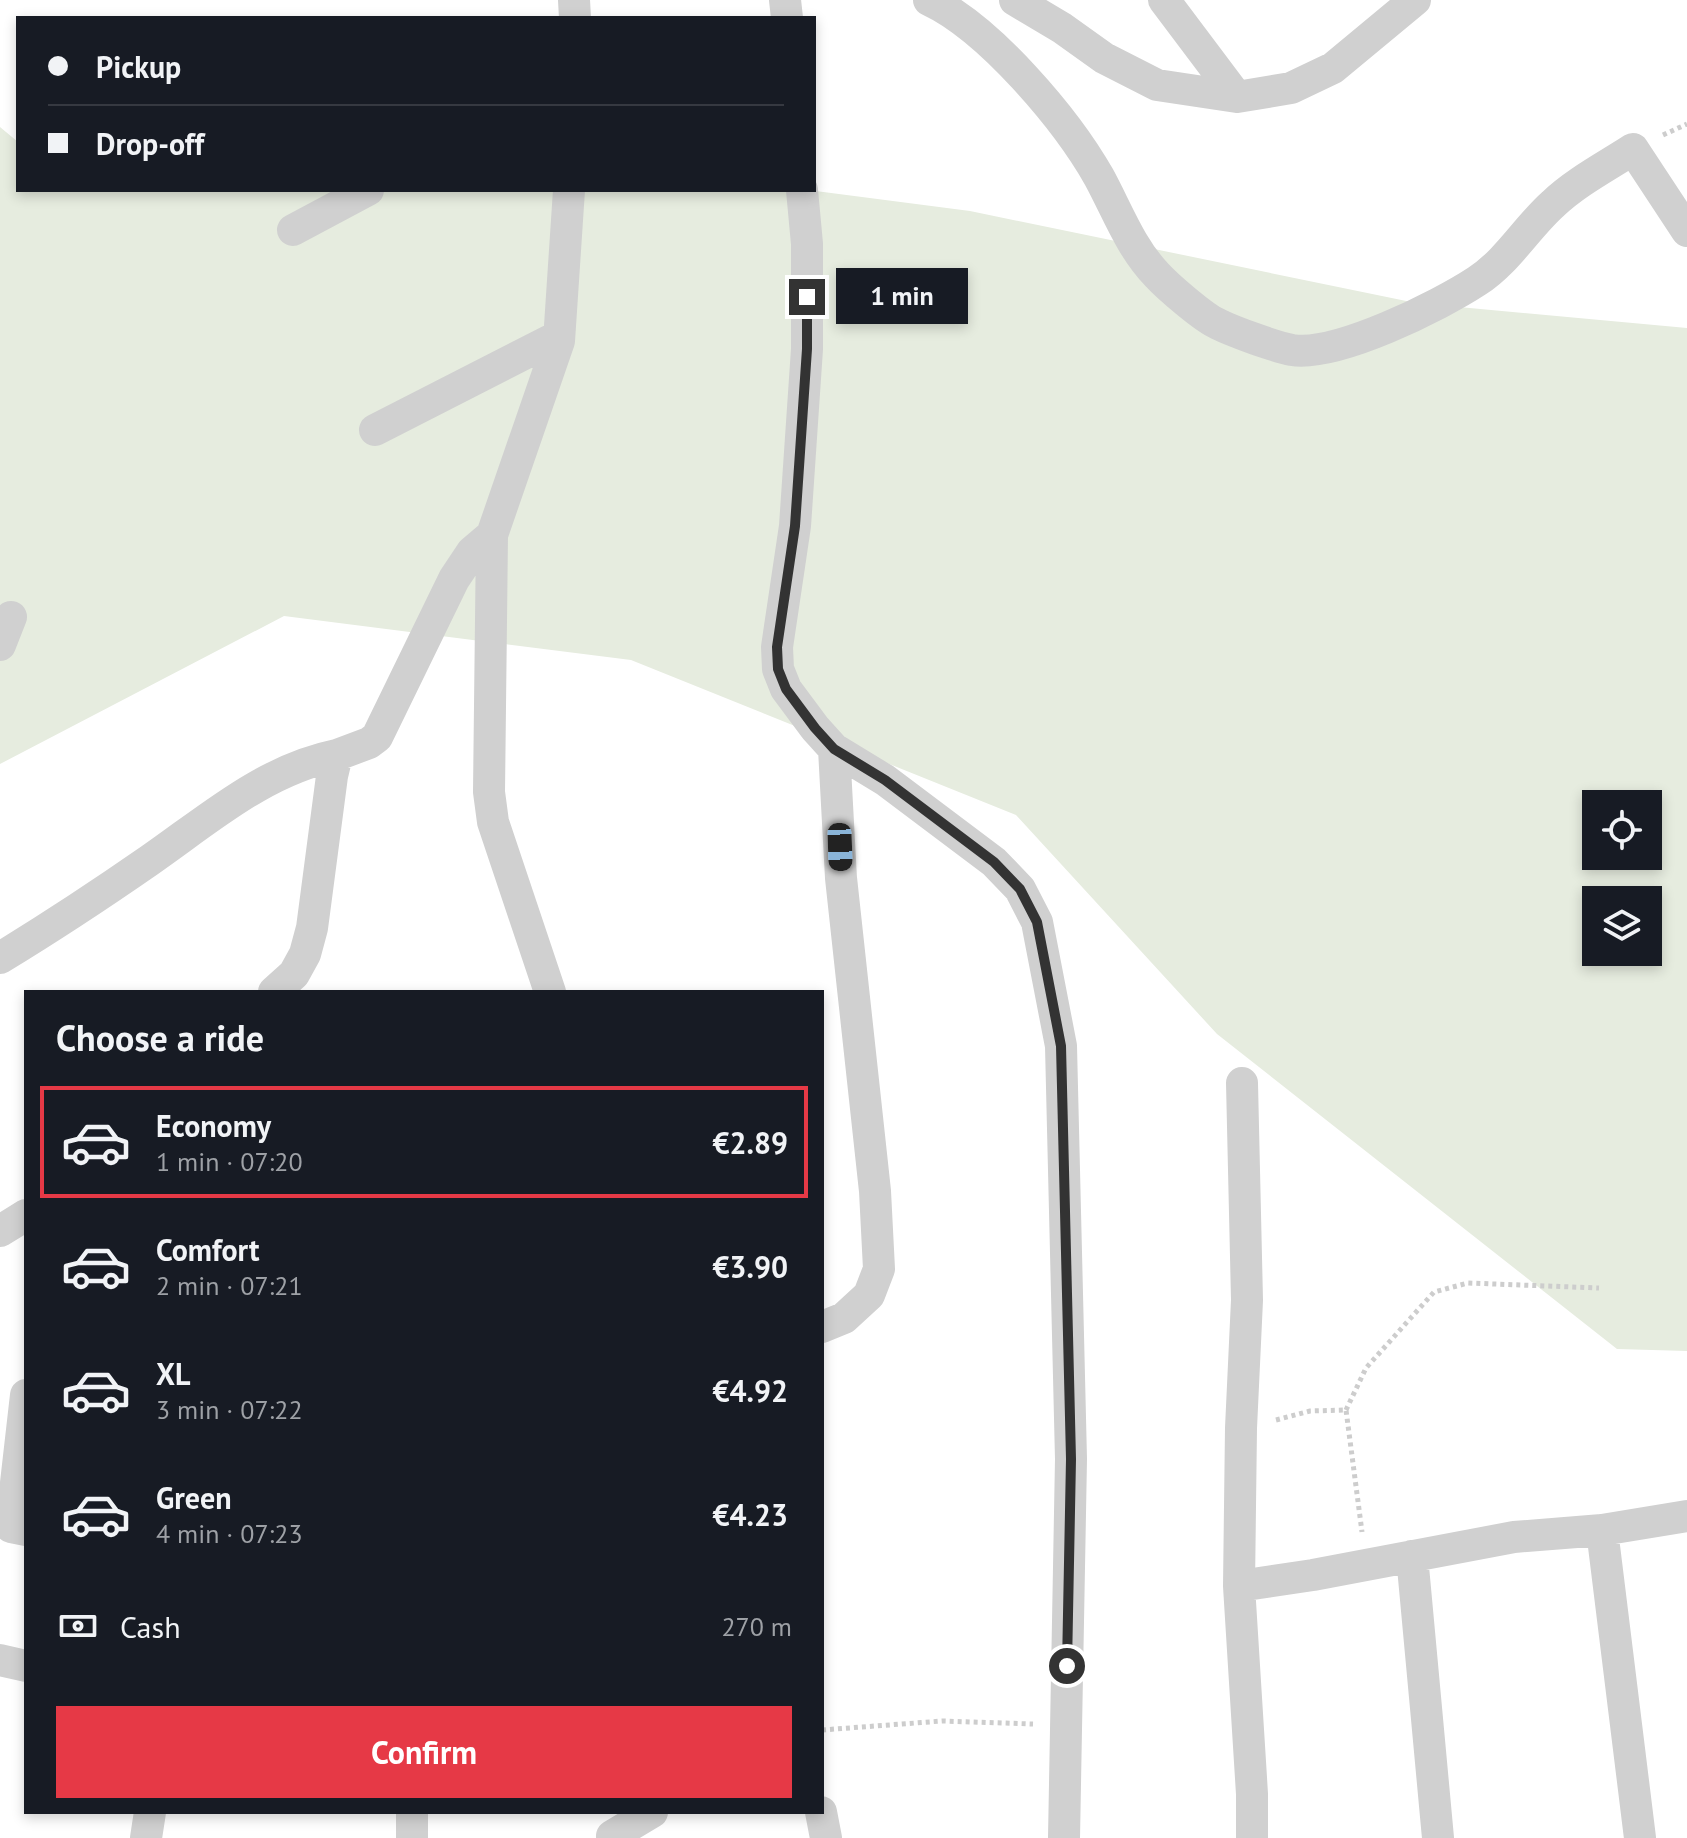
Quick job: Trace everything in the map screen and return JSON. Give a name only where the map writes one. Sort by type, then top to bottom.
[{"type":"street","points":[[929,0],[944,7],[1001,54],[1047,103],[1085,153],[1129,236],[1157,275],[1217,324],[1294,350],[1343,344],[1403,321],[1479,280],[1554,203],[1633,149],[1687,231]]},
{"type":"street","points":[[1015,0],[1104,58],[1157,85],[1237,97],[1291,88],[1333,68],[1415,0]]},
{"type":"street","points":[[1164,0],[1237,97]]},
{"type":"street","points":[[293,230],[364,192]]},
{"type":"street","points":[[549,990],[493,822],[489,792],[492,535],[559,336],[569,192]]},
{"type":"street","points":[[802,192],[807,244],[807,349],[795,526],[777,647],[778,669],[786,689],[834,749],[885,780],[994,862],[1020,889],[1037,922],[1061,1046],[1071,1459],[1064,1838]]},
{"type":"street","points":[[375,430],[559,336]]},
{"type":"street","points":[[0,958],[114,885],[240,795],[283,772],[337,755],[377,737],[454,579],[472,552],[492,535]]},
{"type":"street","points":[[824,1326],[844,1318],[869,1295],[879,1269],[875,1191],[841,878],[834,749]]},
{"type":"street","points":[[276,990],[294,974],[305,954],[312,928],[337,755]]},
{"type":"street","points":[[1242,1083],[1247,1300],[1241,1428],[1239,1586],[1252,1838]]},
{"type":"street","points":[[0,1231],[24,1216]]},
{"type":"street","points":[[12,1527],[24,1414]]},
{"type":"street","points":[[1239,1586],[1514,1537],[1602,1530],[1687,1516]]},
{"type":"street","points":[[1602,1530],[1640,1838]]},
{"type":"street","points":[[1412,1556],[1438,1838]]},
{"type":"street","points":[[0,1660],[24,1666]]},
{"type":"street","points":[[146,1838],[150,1814]]},
{"type":"street","points":[[412,1814],[412,1838]]},
{"type":"street","points":[[612,1836],[649,1814]]},
{"type":"street","points":[[821,1814],[826,1838]]},
{"type":"path","points":[[1366,1564],[1346,1410],[1366,1368],[1434,1292],[1468,1283],[1599,1288]]},
{"type":"path","points":[[1241,1428],[1310,1411],[1346,1410]]},
{"type":"path","points":[[824,1730],[942,1721],[1066,1725]]},
{"type":"shaded area","points":[[0,127],[16,140],[16,192],[816,191],[970,211],[1416,303],[1687,328],[1687,1351],[1617,1349],[1217,1034],[1016,815],[631,660],[284,616],[0,764]]},
{"type":"route","points":[[807,297],[807,349],[795,526],[777,647],[778,669],[786,689],[834,749],[885,780],[994,862],[1020,889],[1037,922],[1061,1046],[1071,1459],[1067,1666]]}]
